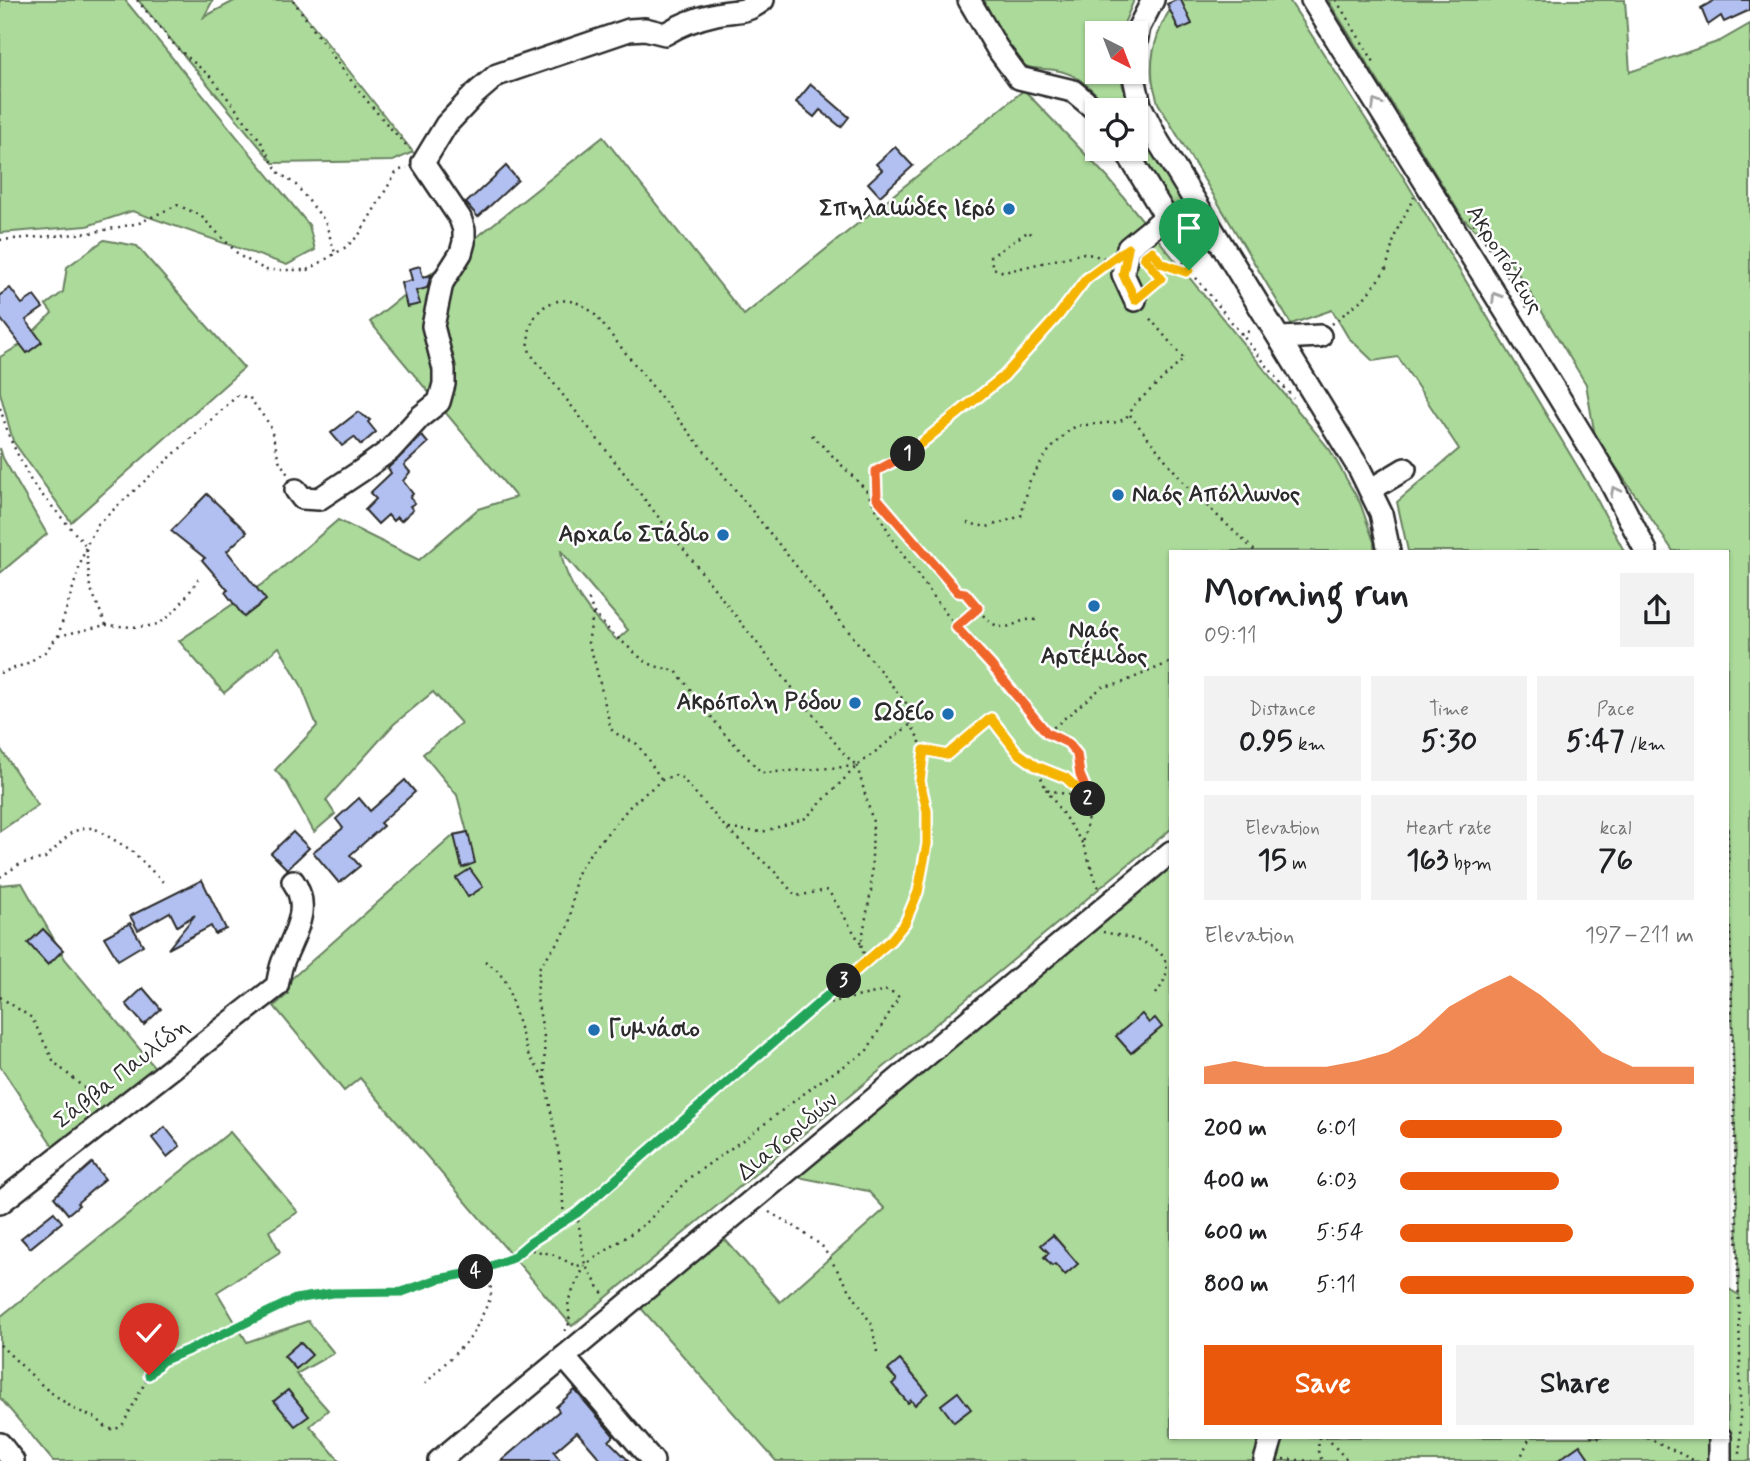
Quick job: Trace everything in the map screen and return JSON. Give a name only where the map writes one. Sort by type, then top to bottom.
[{"type":"street","points":[[296,490],[302,498],[319,499],[390,450],[420,417],[439,402],[444,384],[444,369],[433,326],[442,283],[461,253],[464,230],[460,218],[423,163],[446,125],[475,94],[497,75],[628,30],[645,29],[665,34],[691,21],[719,13],[749,10],[763,0]]},
{"type":"street","points":[[969,0],[997,48],[1019,78],[1073,91],[1085,101]]},
{"type":"street","points":[[1142,21],[1153,0]]},
{"type":"street","name":"Ακροπόλεως","points":[[1312,0],[1564,405],[1610,481],[1645,550]]},
{"type":"street","points":[[1136,84],[1140,105],[1158,141],[1360,470],[1381,513],[1389,550]]},
{"type":"street","points":[[1132,161],[1174,225],[1184,227],[1208,222]]},
{"type":"street","points":[[1135,300],[1123,274],[1128,248],[1167,217]]},
{"type":"street","points":[[1281,338],[1320,335]]},
{"type":"street","points":[[1370,490],[1405,469]]},
{"type":"street","name":"Διαγοριδών","points":[[439,1461],[1169,854]]},
{"type":"street","name":"Σάββα Παυλίδη","points":[[0,1203],[277,986],[284,960],[299,927],[302,910],[300,893],[293,881]]},
{"type":"street","points":[[564,1357],[653,1461]]},
{"type":"street","points":[[1266,1460],[1271,1439]]},
{"type":"street","points":[[1720,1439],[1720,1461]]},
{"type":"street","points":[[0,1444],[13,1461]]},
{"type":"path","points":[[137,0],[177,48],[212,78],[260,140],[278,172],[296,185],[325,221],[335,253]]},
{"type":"path","points":[[0,240],[90,233],[139,223],[177,205],[200,215],[240,256],[266,270],[308,270],[346,247],[359,234],[397,171],[423,163],[383,120],[329,52],[293,0]]},
{"type":"path","points":[[1320,335],[1366,296],[1386,269],[1396,232],[1415,197]]},
{"type":"path","points":[[1031,234],[1029,231],[989,257],[993,268],[1004,272],[1084,253],[1112,260],[1086,279],[1058,316],[1004,376],[909,453],[876,471],[877,498],[958,592],[965,593],[992,623],[1003,627],[1025,619],[1036,620]]},
{"type":"path","points":[[1174,239],[1189,270],[1300,407]]},
{"type":"path","points":[[967,523],[987,527],[1021,516],[1030,480],[1047,453],[1066,433],[1076,426],[1118,422],[1130,415],[1133,406],[1184,359],[1135,300],[1161,278],[1144,257],[1152,251],[1161,263],[1186,272],[1189,270]]},
{"type":"path","points":[[1144,262],[1158,280]]},
{"type":"path","points":[[0,1345],[45,1388],[74,1409],[115,1430],[123,1424],[149,1375],[162,1361],[295,1299],[333,1293],[402,1292],[438,1279],[468,1275],[512,1258],[577,1213],[891,940],[905,923],[918,892],[927,844],[927,811],[920,781],[924,750],[911,724],[906,703],[596,316],[588,307],[577,302],[553,302],[534,316],[529,327],[527,340],[537,363],[844,754],[857,766],[873,822],[871,891],[861,944]]},
{"type":"path","points":[[1241,334],[1245,331],[1256,334]]},
{"type":"path","points":[[0,673],[26,664],[45,652],[58,636],[86,546],[98,524],[237,396],[249,397],[270,425],[279,460],[296,490]]},
{"type":"path","points":[[0,408],[10,439],[32,483],[86,546],[90,587],[106,625]]},
{"type":"path","points":[[1130,415],[1188,488],[1254,550]]},
{"type":"path","points":[[812,435],[866,490],[895,544],[956,627],[1047,733],[1068,743],[1077,754],[1080,775],[1091,801],[1083,844]]},
{"type":"path","points":[[58,636],[106,625],[133,627],[159,624],[187,597],[198,579]]},
{"type":"path","points":[[587,598],[594,612],[609,630],[643,660],[654,666],[676,671],[701,700],[723,732],[762,773],[857,766]]},
{"type":"path","points":[[956,627],[978,608]]},
{"type":"path","points":[[594,612],[588,643],[611,729],[637,744],[662,780]]},
{"type":"path","points":[[1047,733],[1102,687],[1119,684],[1169,663]]},
{"type":"path","points":[[924,750],[947,755],[991,718],[1018,753],[1036,766],[1066,778],[1091,801]]},
{"type":"path","points":[[727,829],[762,832],[806,818],[857,766],[911,724]]},
{"type":"path","points":[[1036,766],[1045,789],[1083,844],[1099,889]]},
{"type":"path","points":[[564,1221],[561,1166],[545,1079],[544,1037],[537,998],[539,968],[569,926],[576,875],[588,856],[632,804],[662,780],[674,775],[682,778],[727,829],[774,871],[796,896],[828,890],[861,944],[866,962]]},
{"type":"path","points":[[1045,789],[1091,801]]},
{"type":"path","points":[[0,877],[20,864],[45,858],[72,832],[94,828],[131,850],[163,882]]},
{"type":"path","points":[[1729,896],[1741,1439],[1739,1461]]},
{"type":"path","points":[[1083,925],[1150,944],[1159,951],[1166,962],[1168,972],[1166,981],[1156,994]]},
{"type":"path","points":[[485,961],[497,970],[506,982],[528,1054],[545,1079]]},
{"type":"path","points":[[523,1248],[552,1254],[576,1266],[585,1265],[645,1224],[689,1178],[819,1082],[866,1052],[899,997],[890,990],[828,1003],[824,998]]},
{"type":"path","points":[[0,997],[32,1018],[54,1062],[114,1114]]},
{"type":"path","points":[[750,1202],[797,1228],[822,1246],[872,1325],[878,1357]]},
{"type":"path","points":[[577,1213],[585,1265],[603,1294]]},
{"type":"path","points":[[564,1357],[565,1328],[570,1323],[568,1301],[585,1265]]},
{"type":"path","points":[[425,1384],[472,1336],[491,1297],[490,1267]]},
{"type":"path","points":[[1319,1439],[1318,1451],[1322,1461]]},
{"type":"path","points":[[1328,1439],[1348,1461]]},
{"type":"path","points":[[1519,1461],[1529,1439]]},
{"type":"path","points":[[1651,1439],[1695,1461]]},
{"type":"path","points":[[1266,1460],[1312,1461]]},
{"type":"green space","points":[[0,0],[125,0],[309,225],[315,250],[287,265],[132,211],[87,226],[0,233]]},
{"type":"green space","points":[[138,0],[213,0],[204,17],[236,0],[293,0],[413,152],[393,161],[273,163]]},
{"type":"green space","points":[[984,0],[1134,0],[1125,21],[1085,21],[1085,84],[1122,84],[1129,98],[1099,98],[1072,75],[1022,65],[1013,57]]},
{"type":"green space","points":[[1178,0],[1289,0],[1407,183],[1594,494],[1623,550],[1408,550],[1397,502],[1459,449],[1398,357],[1373,361],[1348,337],[1332,310],[1291,324],[1158,103],[1152,78],[1153,55],[1162,25]]},
{"type":"green space","points":[[1328,0],[1625,0],[1630,72],[1720,41],[1750,24],[1750,1461],[1274,1461],[1277,1439],[1729,1439],[1729,1289],[1739,1295],[1729,874],[1729,550],[1672,550],[1595,436],[1586,384],[1531,294],[1515,269],[1462,217]]},
{"type":"green space","name":"Ακρόπολη Ρόδου","points":[[1024,90],[1085,154],[1085,161],[1092,161],[1108,178],[1330,450],[1360,503],[1374,542],[1374,550],[1169,550],[1169,831],[572,1326],[360,1078],[344,1091],[274,1006],[288,994],[282,987],[454,835],[467,832],[457,795],[423,754],[461,723],[433,692],[394,724],[326,800],[335,814],[314,832],[287,783],[275,770],[317,726],[301,685],[279,647],[224,693],[179,641],[268,580],[338,520],[419,560],[478,509],[516,497],[370,322],[603,137],[744,315]],"holes":[[[561,551],[628,630],[617,640],[598,621],[574,588]]]},
{"type":"green space","points":[[1148,134],[1191,211],[1174,209],[1141,161],[1148,161]]},
{"type":"green space","points":[[104,240],[137,246],[244,368],[71,522],[13,441],[0,392],[0,357],[20,345],[52,313],[46,305],[63,292],[67,267]]},
{"type":"green space","points":[[0,448],[3,458],[47,534],[0,573]]},
{"type":"green space","points":[[0,748],[38,805],[0,831]]},
{"type":"green space","points":[[1169,864],[1169,1439],[1268,1439],[1263,1461],[776,1461],[640,1307],[722,1236],[780,1302],[885,1209],[868,1191],[793,1176]]},
{"type":"green space","points":[[22,883],[65,959],[157,1070],[57,1152],[0,1066],[0,885]]},
{"type":"green space","points":[[230,1132],[298,1212],[269,1231],[280,1252],[217,1292],[247,1342],[308,1321],[334,1353],[296,1374],[328,1410],[310,1426],[340,1461],[53,1461],[0,1398],[0,1317]]},
{"type":"building","points":[[1181,0],[1192,24],[1179,30],[1167,4]]},
{"type":"building","points":[[1715,0],[1750,0],[1750,10],[1724,22],[1721,16],[1708,25],[1701,8]]},
{"type":"building","points":[[811,84],[849,117],[841,127],[820,110],[814,117],[796,102]]},
{"type":"building","points":[[895,147],[913,166],[880,196],[868,183],[882,170],[876,164]]},
{"type":"building","points":[[506,166],[518,180],[478,217],[466,203]]},
{"type":"building","points":[[420,266],[423,277],[431,275],[427,288],[416,291],[420,304],[407,307],[401,283],[412,280],[409,269]]},
{"type":"building","points":[[10,288],[22,304],[34,296],[43,308],[26,320],[42,342],[27,353],[0,318],[0,295]]},
{"type":"building","points":[[358,412],[370,420],[368,422],[376,432],[361,445],[354,437],[342,446],[331,433]]},
{"type":"building","points":[[422,436],[428,443],[404,465],[410,472],[403,481],[413,494],[410,497],[415,503],[410,506],[413,510],[401,521],[397,517],[393,521],[388,515],[378,524],[365,510],[376,499],[370,493],[391,473],[388,468]]},
{"type":"building","points":[[207,494],[247,532],[227,551],[266,600],[244,617],[225,592],[228,590],[202,560],[205,558],[171,531]]},
{"type":"building","points":[[405,780],[415,792],[380,823],[383,826],[350,855],[360,866],[339,883],[313,852],[343,828],[336,819],[359,798],[370,811]]},
{"type":"building","points":[[293,832],[309,848],[287,869],[271,853]]},
{"type":"building","points":[[468,832],[475,863],[462,868],[454,835]]},
{"type":"building","points":[[470,869],[483,887],[468,897],[456,878]]},
{"type":"building","points":[[202,880],[226,929],[215,934],[211,926],[168,949],[195,915],[177,926],[170,912],[138,930],[130,916]]},
{"type":"building","points":[[130,923],[143,945],[118,960],[104,937]]},
{"type":"building","points":[[43,929],[63,950],[48,965],[28,943]]},
{"type":"building","points":[[143,988],[161,1009],[144,1025],[126,1004]]},
{"type":"building","points":[[1142,1014],[1149,1023],[1155,1018],[1162,1027],[1131,1053],[1116,1036]]},
{"type":"building","points":[[165,1127],[180,1146],[167,1157],[152,1138]]},
{"type":"building","points":[[92,1163],[105,1179],[68,1214],[54,1197]]},
{"type":"building","points":[[54,1212],[62,1222],[30,1248],[21,1238]]},
{"type":"building","points":[[1053,1235],[1078,1264],[1065,1275],[1044,1257],[1049,1253],[1041,1245]]},
{"type":"building","points":[[300,1342],[312,1355],[296,1369],[284,1356]]},
{"type":"building","points":[[900,1360],[928,1393],[915,1405],[911,1400],[908,1403],[892,1384],[897,1380],[888,1370]]},
{"type":"building","points":[[288,1390],[309,1416],[295,1426],[274,1401]]},
{"type":"building","points":[[575,1390],[614,1436],[609,1441],[629,1461],[602,1461],[577,1432],[554,1452],[561,1461],[501,1461],[559,1411],[556,1407]]},
{"type":"building","points":[[958,1392],[971,1409],[954,1422],[941,1405]]},
{"type":"building","points":[[1580,1445],[1591,1461],[1557,1461]]},
{"type":"place","name":"Σπηλαιώδες Ιερό","points":[[1009,209]]},
{"type":"place","name":"Ναός Απόλλωνος","points":[[1118,495]]},
{"type":"place","name":"Αρχαίο Στάδιο","points":[[723,535]]},
{"type":"place","name":"Ναός Αρτέμιδος","points":[[1094,606]]},
{"type":"place","name":"Ακρόπολη Ρόδου","points":[[855,703]]},
{"type":"place","name":"Ωδείο","points":[[948,714]]},
{"type":"place","name":"Γυμνάσιο","points":[[594,1030]]},
{"type":"route","points":[[149,1375],[162,1361],[295,1299],[333,1293],[402,1292],[438,1279],[468,1275],[490,1267],[512,1258],[531,1242],[577,1213],[891,940],[905,923],[918,892],[927,844],[927,811],[920,781],[924,750],[947,755],[991,718],[1018,753],[1036,766],[1066,778],[1091,801],[1080,775],[1077,754],[1068,743],[1047,733],[956,627],[978,608],[965,593],[958,592],[877,498],[876,471],[909,453],[1004,376],[1058,316],[1086,279],[1128,248],[1123,274],[1135,300],[1161,278],[1144,257],[1152,251],[1161,263],[1186,272],[1189,270]]}]
